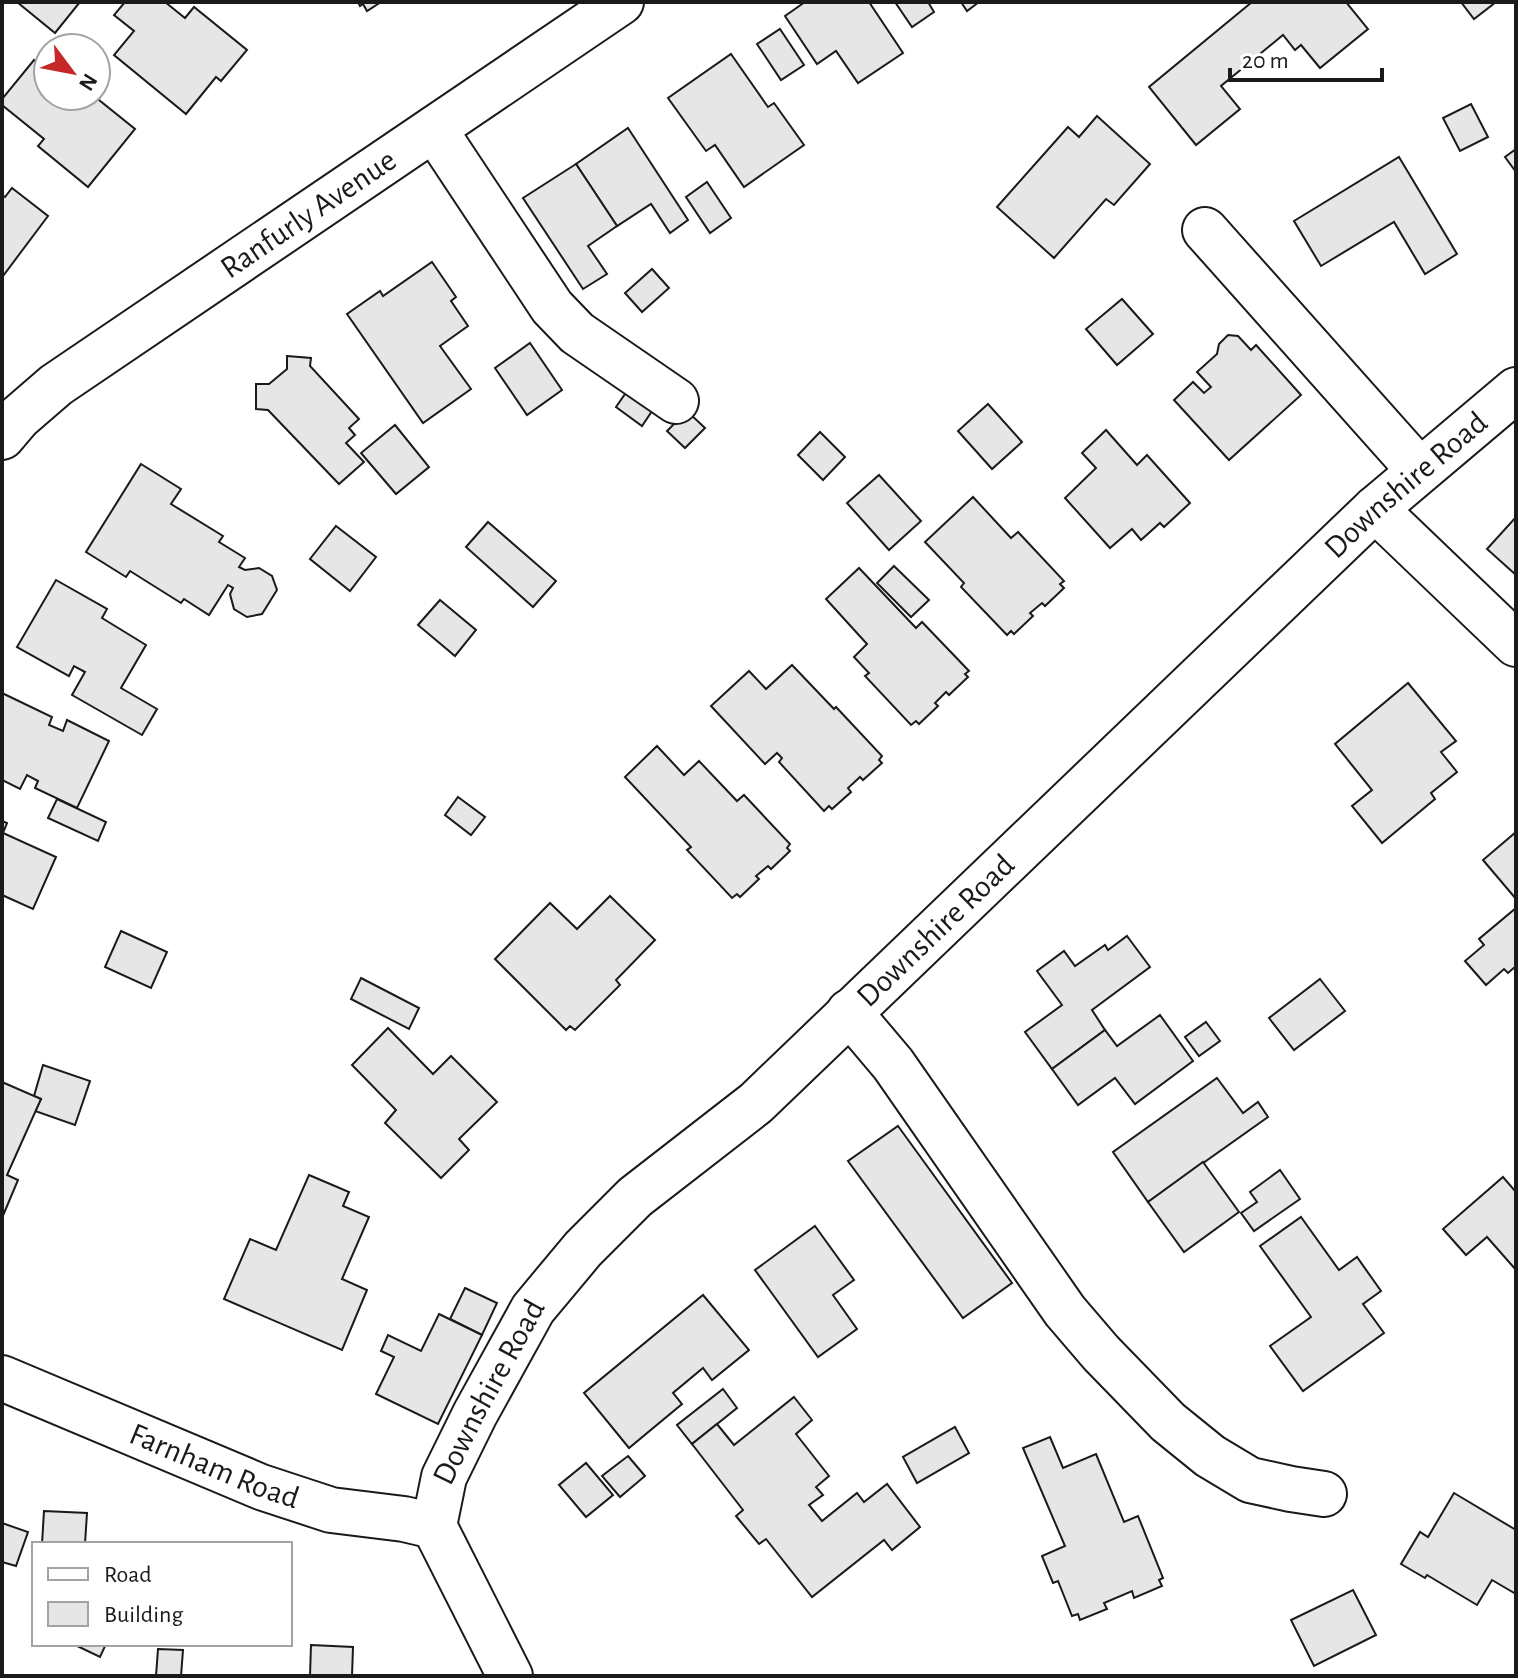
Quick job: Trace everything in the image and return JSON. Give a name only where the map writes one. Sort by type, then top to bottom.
[{"type":"street","name":"Ranfurly Avenue","points":[[2,437],[19,417],[56,385],[621,2]]},
{"type":"street","points":[[434,129],[552,307],[577,333],[676,401]]},
{"type":"street","points":[[1205,230],[1419,470]]},
{"type":"street","name":"Downshire Road","points":[[434,1526],[444,1477],[475,1414],[533,1309],[583,1249],[635,1197],[756,1103],[1375,509],[1516,390]]},
{"type":"street","points":[[1375,509],[1516,644]]},
{"type":"street","points":[[849,1012],[893,1064],[1065,1311],[1168,1422],[1210,1456],[1250,1480],[1324,1494]]},
{"type":"street","name":"Farnham Road","points":[[2,1378],[261,1487],[331,1510],[434,1526]]},
{"type":"street","points":[[434,1526],[510,1676]]},
{"type":"building","points":[[17,2],[80,2],[54,32]]},
{"type":"building","points":[[125,2],[165,2],[185,18],[194,7],[247,50],[221,81],[216,77],[186,114],[114,55],[134,31],[114,15]]},
{"type":"building","points":[[358,2],[381,2],[367,11]]},
{"type":"building","points":[[805,2],[869,2],[903,53],[858,83],[836,51],[817,64],[785,16]]},
{"type":"building","points":[[895,2],[928,2],[934,12],[912,27]]},
{"type":"building","points":[[961,2],[979,2],[967,11]]},
{"type":"building","points":[[1252,2],[1346,2],[1368,29],[1320,68],[1301,45],[1295,50],[1283,35],[1221,86],[1240,109],[1196,145],[1149,87]]},
{"type":"building","points":[[1461,2],[1496,2],[1474,19]]},
{"type":"building","points":[[780,29],[804,65],[781,80],[757,44]]},
{"type":"building","points":[[731,54],[768,107],[774,103],[804,145],[744,187],[715,145],[706,151],[668,98]]},
{"type":"building","points":[[32,62],[32,112],[112,110],[135,129],[88,187],[38,146],[44,139],[2,105],[2,99]]},
{"type":"building","points":[[1471,104],[1488,137],[1460,151],[1443,118]]},
{"type":"building","points":[[1097,116],[1150,164],[1114,205],[1106,199],[1054,258],[997,207],[1068,127],[1079,137]]},
{"type":"building","points":[[628,128],[688,220],[670,233],[651,204],[617,226],[576,164]]},
{"type":"building","points":[[1516,149],[1516,172],[1505,157]]},
{"type":"building","points":[[1399,157],[1457,254],[1425,274],[1394,222],[1321,266],[1294,221]]},
{"type":"building","points":[[576,164],[617,226],[588,246],[607,274],[583,289],[523,198]]},
{"type":"building","points":[[707,182],[731,218],[710,233],[686,197]]},
{"type":"building","points":[[12,188],[48,216],[3,276],[2,195],[5,197]]},
{"type":"building","points":[[432,262],[456,297],[451,301],[468,326],[440,346],[471,389],[423,423],[347,314],[380,291],[383,296]]},
{"type":"building","points":[[652,269],[669,288],[642,312],[625,293]]},
{"type":"building","points":[[1122,299],[1153,334],[1117,365],[1086,329]]},
{"type":"building","points":[[1228,335],[1238,336],[1251,350],[1256,345],[1301,395],[1229,460],[1174,400],[1193,382],[1204,393],[1211,387],[1197,372],[1217,354],[1219,344]]},
{"type":"building","points":[[530,343],[562,390],[527,415],[495,368]]},
{"type":"building","points":[[287,356],[311,358],[310,366],[359,419],[349,428],[355,435],[346,443],[364,462],[339,484],[268,410],[256,409],[256,384],[269,384],[287,369]]},
{"type":"building","points":[[632,384],[658,402],[642,426],[616,407]]},
{"type":"building","points":[[988,404],[1022,442],[992,469],[958,431]]},
{"type":"building","points":[[687,411],[705,428],[685,448],[667,431]]},
{"type":"building","points":[[395,425],[429,467],[396,494],[361,453]]},
{"type":"building","points":[[1106,430],[1137,465],[1147,455],[1190,503],[1164,527],[1160,523],[1141,540],[1132,529],[1110,548],[1065,498],[1096,468],[1082,453]]},
{"type":"building","points":[[820,432],[845,457],[823,480],[798,455]]},
{"type":"building","points":[[141,464],[181,489],[171,504],[223,536],[219,542],[245,558],[239,567],[245,570],[259,568],[272,576],[277,590],[262,614],[247,617],[234,609],[230,594],[233,588],[228,585],[209,615],[184,599],[181,603],[130,571],[126,577],[86,552]]},
{"type":"building","points":[[879,475],[921,521],[889,550],[847,503]]},
{"type":"building","points":[[973,497],[1011,538],[1018,532],[1064,581],[1060,584],[1064,588],[1045,606],[1042,603],[1030,613],[1033,616],[1014,634],[1011,631],[1007,635],[961,587],[964,583],[925,542]]},
{"type":"building","points":[[1516,517],[1516,575],[1487,549]]},
{"type":"building","points":[[488,522],[556,581],[533,607],[466,547]]},
{"type":"building","points":[[336,526],[376,557],[350,591],[310,559]]},
{"type":"building","points":[[894,566],[929,600],[911,617],[877,583]]},
{"type":"building","points":[[859,568],[916,628],[922,622],[969,671],[965,674],[968,677],[949,695],[946,692],[935,703],[938,706],[919,724],[916,721],[911,725],[865,676],[869,673],[854,657],[867,644],[826,599]]},
{"type":"building","points":[[56,580],[107,609],[102,618],[146,645],[121,688],[157,709],[142,735],[72,695],[85,672],[74,666],[69,676],[17,647]]},
{"type":"building","points":[[440,600],[476,630],[455,656],[418,625]]},
{"type":"building","points":[[792,665],[882,756],[879,760],[882,763],[863,780],[860,777],[848,788],[851,792],[832,809],[829,806],[824,811],[779,762],[782,758],[777,753],[765,764],[711,706],[749,671],[766,689]]},
{"type":"building","points":[[1408,683],[1456,741],[1441,752],[1457,772],[1431,793],[1435,799],[1382,843],[1352,806],[1372,790],[1335,744]]},
{"type":"building","points":[[2,693],[52,717],[49,725],[63,731],[67,720],[109,741],[77,808],[35,788],[38,781],[27,775],[20,789],[2,780]]},
{"type":"building","points":[[657,746],[684,775],[699,761],[737,801],[744,795],[790,844],[787,848],[790,851],[771,869],[768,866],[756,876],[759,879],[740,897],[737,894],[732,898],[687,850],[691,847],[625,777]]},
{"type":"building","points":[[458,797],[485,817],[471,835],[445,815]]},
{"type":"building","points":[[57,799],[106,822],[98,841],[48,818]]},
{"type":"building","points":[[2,821],[7,823],[3,833],[56,857],[33,909],[2,895]]},
{"type":"building","points":[[1516,832],[1516,899],[1483,860]]},
{"type":"building","points":[[610,896],[655,940],[616,980],[620,985],[575,1030],[570,1026],[566,1030],[495,959],[550,903],[577,929]]},
{"type":"building","points":[[1516,908],[1516,966],[1508,973],[1504,969],[1486,985],[1465,961],[1484,945],[1479,939]]},
{"type":"building","points":[[121,931],[167,952],[151,988],[105,967]]},
{"type":"building","points":[[1127,936],[1150,967],[1092,1010],[1105,1030],[1052,1069],[1025,1032],[1062,1005],[1037,971],[1064,951],[1075,966],[1105,945],[1108,950]]},
{"type":"building","points":[[361,978],[419,1008],[409,1029],[351,999]]},
{"type":"building","points":[[1320,979],[1345,1011],[1294,1050],[1269,1018]]},
{"type":"building","points":[[1160,1015],[1193,1061],[1135,1104],[1115,1078],[1078,1105],[1052,1069],[1105,1030],[1117,1046]]},
{"type":"building","points":[[1206,1022],[1220,1041],[1199,1056],[1185,1037]]},
{"type":"building","points":[[388,1028],[433,1074],[451,1056],[497,1102],[459,1139],[469,1150],[441,1178],[385,1123],[396,1110],[352,1065]]},
{"type":"building","points":[[43,1065],[90,1081],[75,1125],[35,1111],[41,1099],[34,1096]]},
{"type":"building","points":[[1217,1078],[1243,1113],[1258,1102],[1268,1117],[1148,1202],[1113,1152]]},
{"type":"building","points":[[2,1082],[41,1099],[7,1175],[18,1180],[2,1218]]},
{"type":"building","points":[[898,1126],[1012,1283],[963,1318],[848,1161]]},
{"type":"building","points":[[1203,1162],[1239,1212],[1184,1252],[1148,1202]]},
{"type":"building","points":[[1280,1170],[1300,1199],[1254,1231],[1241,1213],[1257,1202],[1250,1192]]},
{"type":"building","points":[[309,1175],[349,1192],[343,1206],[369,1217],[342,1279],[367,1290],[342,1350],[224,1299],[250,1239],[276,1250]]},
{"type":"building","points":[[1503,1177],[1516,1192],[1516,1270],[1487,1237],[1466,1255],[1443,1229]]},
{"type":"building","points":[[1301,1217],[1339,1270],[1357,1257],[1381,1291],[1363,1304],[1384,1333],[1303,1391],[1270,1346],[1311,1317],[1260,1246]]},
{"type":"building","points":[[815,1226],[854,1280],[833,1295],[857,1329],[818,1357],[755,1270]]},
{"type":"building","points":[[465,1288],[497,1303],[482,1335],[450,1319]]},
{"type":"building","points":[[703,1295],[749,1350],[712,1380],[703,1368],[673,1393],[682,1404],[629,1448],[584,1393]]},
{"type":"building","points":[[439,1314],[482,1335],[438,1424],[376,1394],[394,1357],[381,1351],[388,1335],[421,1351]]},
{"type":"building","points":[[723,1389],[737,1408],[692,1444],[677,1425]]},
{"type":"building","points":[[794,1397],[812,1420],[796,1434],[829,1476],[816,1487],[823,1495],[809,1505],[822,1521],[857,1493],[864,1502],[887,1484],[920,1527],[892,1550],[884,1540],[812,1597],[766,1539],[759,1544],[736,1516],[743,1510],[692,1444],[717,1424],[734,1445]]},
{"type":"building","points":[[955,1427],[969,1453],[917,1483],[903,1457]]},
{"type":"building","points":[[1050,1437],[1063,1468],[1096,1454],[1124,1522],[1138,1516],[1163,1578],[1159,1580],[1162,1586],[1134,1598],[1132,1591],[1104,1603],[1107,1609],[1080,1620],[1078,1614],[1072,1616],[1058,1581],[1053,1583],[1042,1556],[1065,1546],[1023,1448]]},
{"type":"building","points":[[628,1456],[645,1476],[620,1497],[602,1476]]},
{"type":"building","points":[[586,1463],[613,1495],[586,1517],[559,1485]]},
{"type":"building","points":[[1454,1493],[1516,1530],[1516,1594],[1492,1580],[1477,1605],[1427,1575],[1425,1578],[1401,1564],[1420,1532],[1428,1537]]},
{"type":"building","points":[[44,1511],[87,1513],[85,1542],[42,1542]]},
{"type":"building","points":[[2,1523],[28,1532],[16,1566],[2,1562]]},
{"type":"building","points":[[1353,1590],[1376,1635],[1314,1666],[1291,1620]]},
{"type":"building","points":[[311,1645],[353,1647],[352,1676],[310,1676]]},
{"type":"building","points":[[77,1646],[105,1646],[100,1657]]},
{"type":"building","points":[[158,1649],[183,1650],[181,1676],[156,1676]]}]
